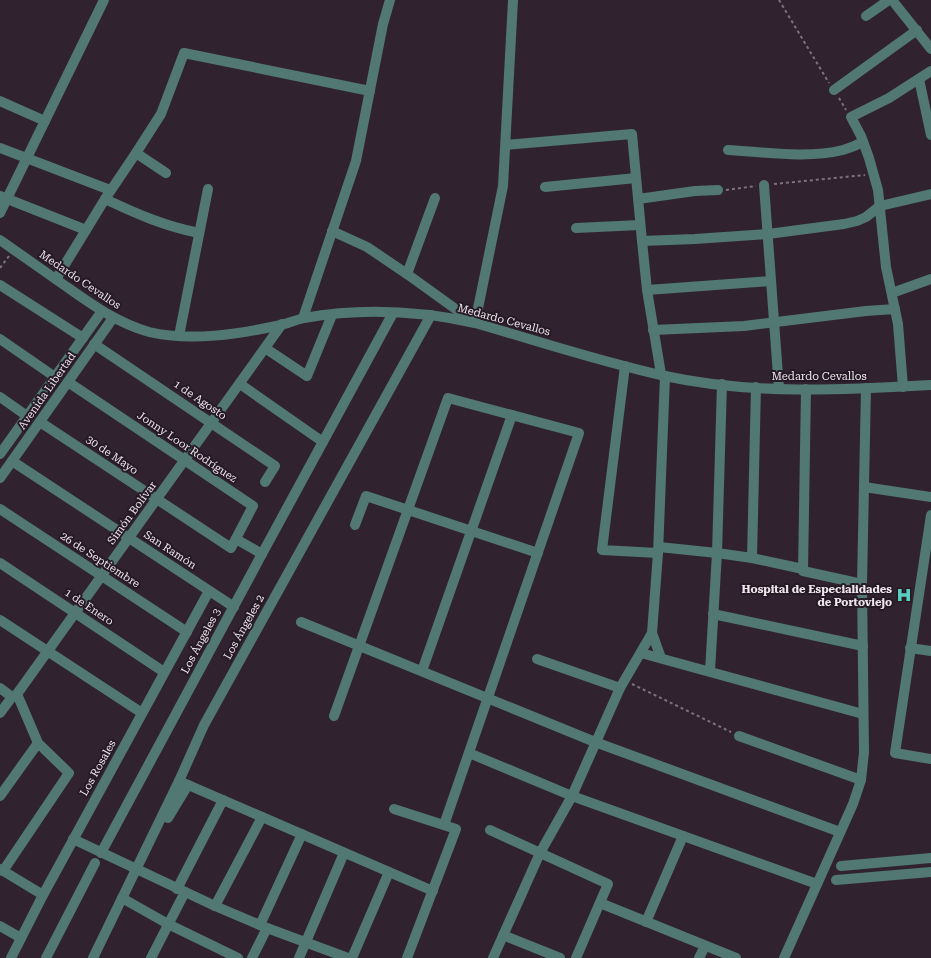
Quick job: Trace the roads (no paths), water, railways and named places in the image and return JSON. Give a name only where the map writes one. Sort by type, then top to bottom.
[{"type":"street","points":[[0,213],[3,197],[26,159],[104,0]]},
{"type":"street","points":[[303,318],[356,162],[383,24],[390,0]]},
{"type":"street","points":[[332,231],[367,247],[475,323],[503,186],[513,0]]},
{"type":"street","points":[[866,16],[889,0]]},
{"type":"street","points":[[892,0],[931,49]]},
{"type":"street","points":[[834,90],[917,30]]},
{"type":"street","points":[[56,279],[110,190],[161,114],[184,53],[370,91]]},
{"type":"street","points":[[903,387],[898,324],[883,243],[880,206],[874,174],[864,142],[851,118],[889,98],[931,71]]},
{"type":"street","points":[[919,79],[931,136]]},
{"type":"street","points":[[0,101],[45,120]]},
{"type":"street","points":[[506,145],[632,134],[647,290],[653,330],[663,375],[659,550],[652,633],[661,658]]},
{"type":"street","points":[[728,150],[795,154],[843,150],[864,142]]},
{"type":"street","points":[[0,148],[110,190]]},
{"type":"street","points":[[136,153],[166,173]]},
{"type":"street","points":[[545,187],[636,178]]},
{"type":"street","points":[[764,185],[778,389]]},
{"type":"street","points":[[179,336],[208,189]]},
{"type":"street","points":[[638,199],[695,191],[718,190]]},
{"type":"street","points":[[642,241],[768,234],[857,221],[866,217],[880,206],[931,194]]},
{"type":"street","points":[[3,197],[86,230]]},
{"type":"street","points":[[407,274],[435,198]]},
{"type":"street","points":[[105,199],[174,228],[199,233]]},
{"type":"street","points":[[576,228],[640,225]]},
{"type":"street","name":"Medardo Cevallos","points":[[1,243],[113,318],[148,332],[179,336],[222,335],[282,324],[303,318],[332,314],[365,312],[394,313],[431,316],[475,323],[625,366],[663,375],[722,384],[778,389],[866,388],[931,385]]},
{"type":"street","points":[[892,293],[931,279]]},
{"type":"street","points":[[647,290],[771,281]]},
{"type":"street","points":[[0,285],[83,338]]},
{"type":"street","points":[[653,330],[744,326],[866,311],[895,309]]},
{"type":"street","name":"Avenida Libertad","points":[[0,453],[102,311]]},
{"type":"street","name":"Los Ángeles 3","points":[[101,852],[394,313]]},
{"type":"street","points":[[265,348],[307,376],[332,314]]},
{"type":"street","name":"Los Ángeles 2","points":[[93,958],[137,868],[184,783],[204,725],[431,316]]},
{"type":"street","name":"Avenida Libertad","points":[[0,478],[113,318]]},
{"type":"street","name":"Simón Bolívar","points":[[0,713],[48,652],[282,324]]},
{"type":"street","points":[[0,339],[55,376]]},
{"type":"street","name":"1 de Agosto","points":[[94,344],[212,422],[275,466],[265,482]]},
{"type":"street","points":[[625,366],[602,550],[659,550],[717,553],[752,558],[803,569],[803,572],[862,584]]},
{"type":"street","name":"Jonny Loor Rodríguez","points":[[68,382],[253,506],[231,548]]},
{"type":"street","points":[[240,384],[323,442]]},
{"type":"street","points":[[710,670],[717,553],[722,384]]},
{"type":"street","points":[[752,558],[756,387]]},
{"type":"street","points":[[784,958],[855,800],[861,780],[864,752],[862,584],[866,388]]},
{"type":"street","points":[[803,569],[806,389]]},
{"type":"street","points":[[0,397],[27,416]]},
{"type":"street","points":[[334,716],[448,398],[579,433],[444,825]]},
{"type":"street","points":[[422,671],[512,416]]},
{"type":"street","name":"30 de Mayo","points":[[40,422],[231,548]]},
{"type":"street","name":"San Ramón","points":[[12,461],[234,607]]},
{"type":"street","points":[[864,487],[931,497]]},
{"type":"street","points":[[355,525],[366,496],[538,553]]},
{"type":"street","name":"26 de Septiembre","points":[[0,509],[187,632]]},
{"type":"street","points":[[931,515],[910,648],[896,753],[931,759]]},
{"type":"street","points":[[236,539],[262,554]]},
{"type":"street","name":"1 de Enero","points":[[0,563],[164,672]]},
{"type":"street","name":"Los Rosales","points":[[10,958],[73,839],[209,591]]},
{"type":"street","points":[[713,614],[863,646]]},
{"type":"street","points":[[0,620],[142,713]]},
{"type":"street","points":[[301,622],[595,742],[840,832]]},
{"type":"street","points":[[493,958],[540,853],[572,796],[595,742],[623,685],[652,633]]},
{"type":"street","points":[[910,648],[931,651]]},
{"type":"street","points":[[641,652],[710,670],[863,714]]},
{"type":"street","points":[[537,659],[623,685]]},
{"type":"street","points":[[0,688],[14,695],[38,743],[69,774],[2,870],[43,895]]},
{"type":"street","points":[[739,736],[861,780]]},
{"type":"street","points":[[0,796],[38,743]]},
{"type":"street","points":[[469,753],[572,796],[817,884]]},
{"type":"street","points":[[184,783],[433,891]]},
{"type":"street","points":[[151,958],[168,924],[181,890],[223,800]]},
{"type":"street","points":[[394,809],[456,829],[407,958]]},
{"type":"street","points":[[215,906],[262,817]]},
{"type":"street","points":[[490,830],[608,884],[576,958]]},
{"type":"street","points":[[252,958],[302,834]]},
{"type":"street","points":[[646,922],[683,836]]},
{"type":"street","points":[[73,839],[215,906],[306,943],[348,958]]},
{"type":"street","points":[[299,958],[344,853]]},
{"type":"street","points":[[841,866],[931,858]]},
{"type":"street","points":[[46,958],[95,863]]},
{"type":"street","points":[[352,958],[389,872]]},
{"type":"street","points":[[836,880],[931,872]]},
{"type":"street","points":[[122,898],[168,924],[238,958]]},
{"type":"street","points":[[600,903],[736,958]]},
{"type":"street","points":[[0,926],[21,938]]},
{"type":"street","points":[[503,936],[560,958]]},
{"type":"street","points":[[699,958],[705,946]]},
{"type":"place","name":"Hospital de Especialidades de Portoviejo","points":[[904,595]]}]
